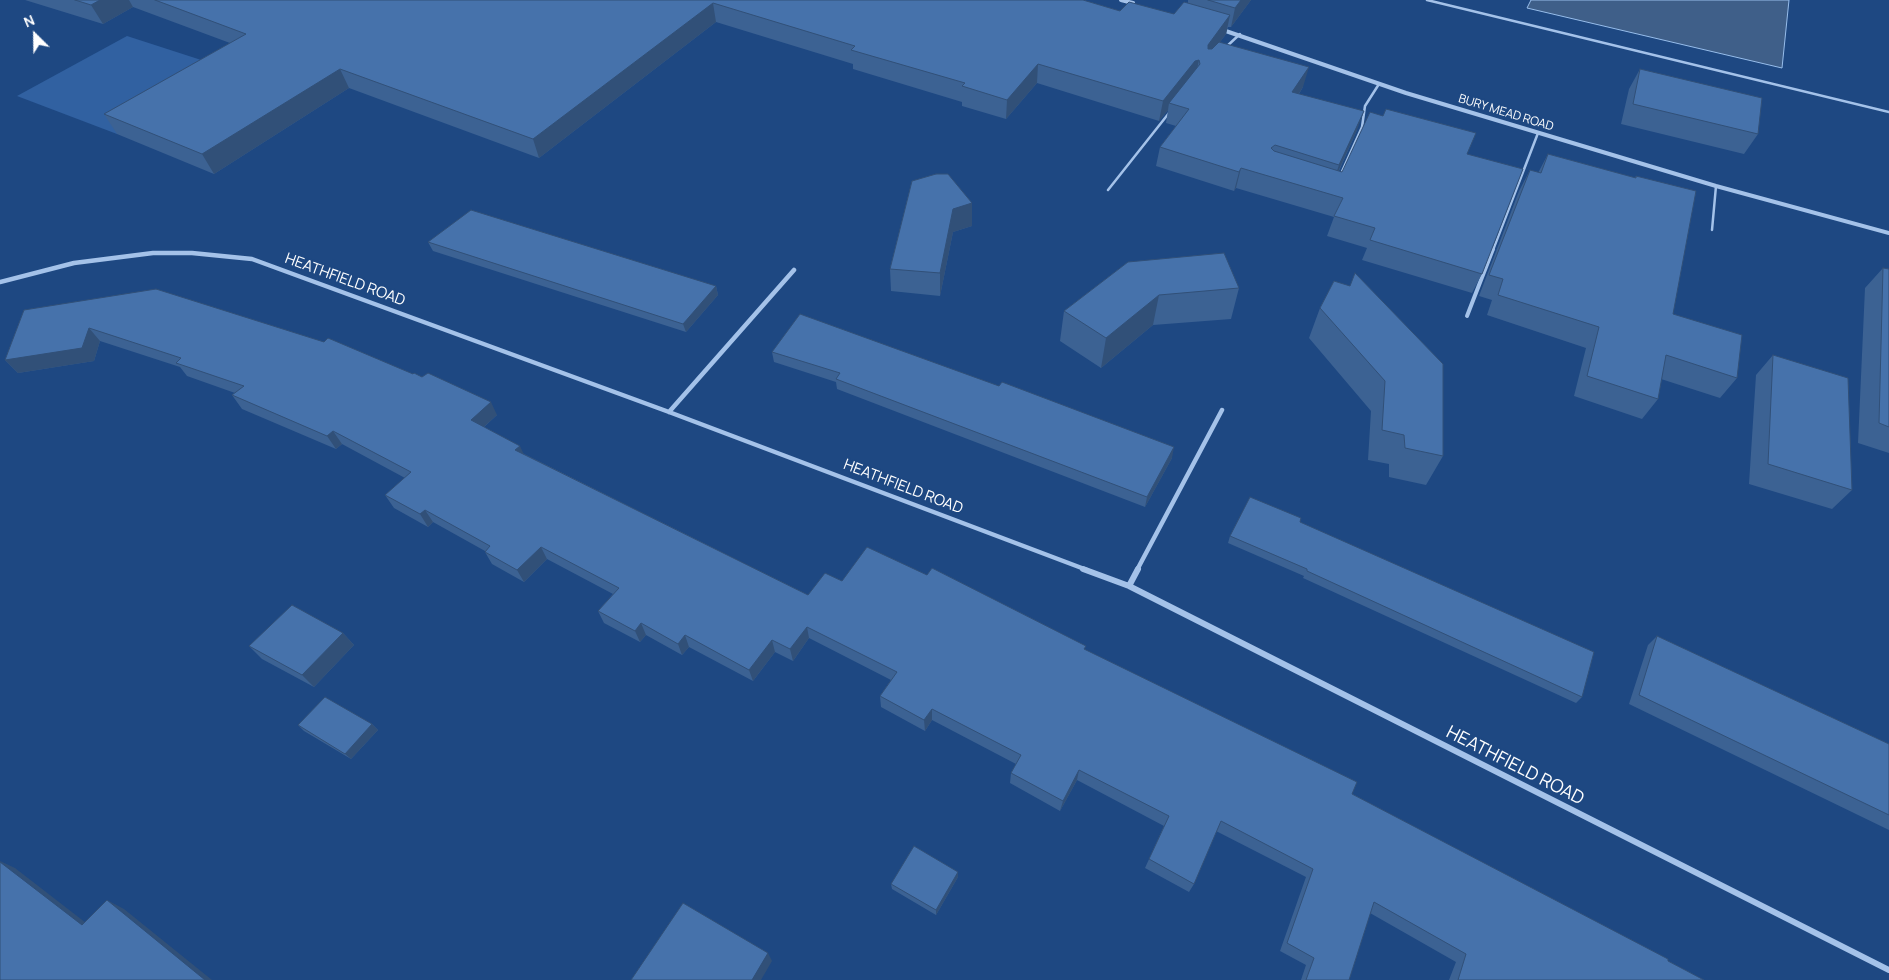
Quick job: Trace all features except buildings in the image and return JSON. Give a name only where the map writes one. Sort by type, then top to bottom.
[{"type":"street","points":[[1121,0],[1138,4]]},
{"type":"street","name":"BURY MEAD ROAD","points":[[1211,26],[1240,34],[1379,84],[1538,133],[1716,186],[1889,233]]},
{"type":"street","name":"HEATHFIELD ROAD","points":[[0,282],[33,272],[115,256],[192,254],[252,259],[669,412],[1129,586],[1889,970]]},
{"type":"street","points":[[669,412],[794,270]]},
{"type":"street","points":[[1129,586],[1222,410]]},
{"type":"lane","points":[[1427,0],[1889,112]]},
{"type":"lane","points":[[1220,53],[1240,34]]},
{"type":"lane","points":[[1338,180],[1362,127],[1365,106],[1379,84]]},
{"type":"lane","points":[[1108,190],[1169,113]]},
{"type":"lane","points":[[1467,316],[1538,133]]},
{"type":"lane","points":[[1712,230],[1716,186]]},
{"type":"shaded area","points":[[1531,0],[1789,0],[1782,68],[1527,8]]},
{"type":"shaded area","points":[[127,36],[229,69],[117,134],[17,96]]}]
